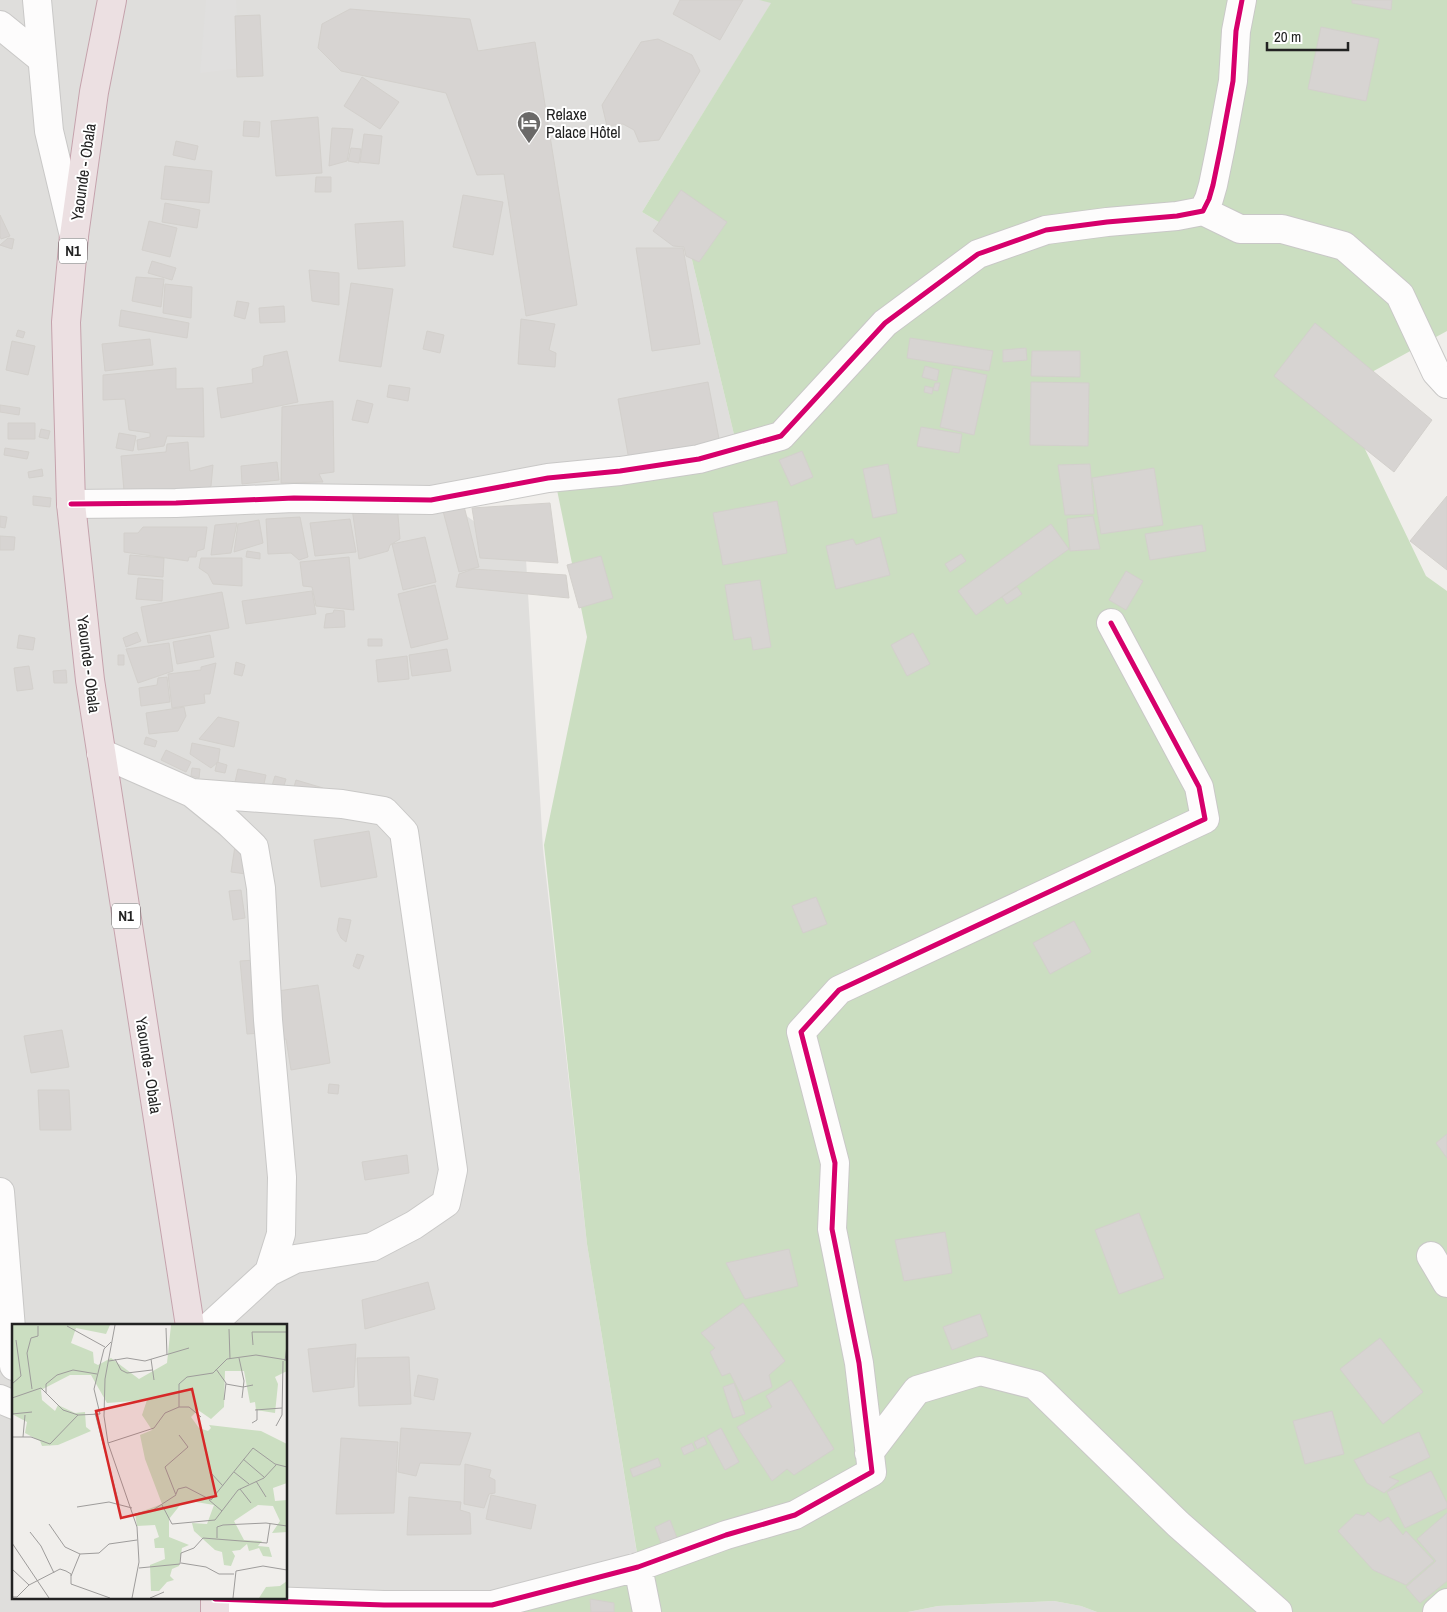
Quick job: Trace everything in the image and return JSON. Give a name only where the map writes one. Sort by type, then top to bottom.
[{"type":"highway","name":"Yaounde - Obala","points":[[112,0],[94,92],[74,236],[66,322],[71,504],[90,680],[190,1324]]},
{"type":"street","points":[[37,0],[49,131],[74,236]]},
{"type":"street","points":[[1203,211],[1214,185],[1223,137],[1233,81],[1236,31],[1242,0]]},
{"type":"street","points":[[0,26],[42,59]]},
{"type":"street","points":[[71,504],[176,503],[294,498],[431,500],[548,478],[620,471],[700,459],[781,436],[886,323],[978,254],[1046,230],[1177,216],[1203,211],[1240,229],[1282,229],[1344,246],[1400,295],[1436,372],[1447,384]]},
{"type":"street","points":[[243,1600],[384,1605],[492,1605],[638,1567],[726,1535],[795,1515],[872,1472],[859,1363],[832,1229],[835,1163],[801,1032],[839,990],[1205,819],[1199,787],[1110,623]]},
{"type":"street","points":[[101,753],[192,793],[229,823],[254,847],[261,888],[268,1020],[282,1177],[281,1234],[269,1272]]},
{"type":"street","points":[[192,793],[342,804],[384,811],[404,832],[454,1170],[446,1203],[414,1226],[372,1248],[295,1259],[269,1272],[212,1324]]},
{"type":"street","points":[[0,1192],[12,1341]]},
{"type":"street","points":[[1431,1256],[1447,1284]]},
{"type":"street","points":[[870,1453],[917,1390],[980,1371],[1035,1385],[1178,1524],[1278,1612]]},
{"type":"street","points":[[0,1399],[12,1404]]},
{"type":"street","points":[[638,1567],[646,1612]]},
{"type":"street","points":[[1437,1612],[1447,1603]]},
{"type":"shaded area","points":[[0,0],[759,0],[772,2],[642,212],[687,239],[738,451],[435,493],[526,559],[543,849],[587,1244],[638,1560],[492,1605],[216,1612],[0,1612]]},
{"type":"shaded area","points":[[206,0],[236,0],[240,68],[200,73]]},
{"type":"shaded area","points":[[1054,1601],[1081,1606],[1097,1612],[908,1612],[938,1606]]},
{"type":"green space","points":[[759,0],[1447,0],[1447,331],[1337,391],[1426,576],[1447,591],[1447,1612],[1097,1612],[1081,1606],[1054,1601],[938,1606],[908,1612],[216,1612],[492,1605],[638,1559],[587,1244],[544,845],[587,637],[556,485],[738,451],[687,239],[642,212],[771,3]]},
{"type":"building","points":[[680,0],[743,0],[720,40],[673,14]]},
{"type":"building","points":[[1352,0],[1392,0],[1391,10],[1352,3]]},
{"type":"building","points":[[350,9],[470,19],[478,51],[535,42],[577,305],[526,316],[504,174],[477,175],[446,93],[341,71],[318,48],[322,24]]},
{"type":"building","points":[[260,15],[263,76],[237,77],[235,16]]},
{"type":"building","points":[[1321,27],[1379,39],[1366,101],[1308,89]]},
{"type":"building","points":[[658,39],[692,55],[700,71],[659,140],[639,142],[634,130],[623,124],[607,126],[602,105],[641,42]]},
{"type":"building","points":[[362,77],[399,102],[380,129],[344,106]]},
{"type":"building","points":[[318,117],[322,173],[276,176],[271,121]]},
{"type":"building","points":[[244,121],[260,122],[259,137],[243,136]]},
{"type":"building","points":[[332,128],[353,129],[347,161],[329,166]]},
{"type":"building","points":[[364,134],[382,136],[379,164],[360,162]]},
{"type":"building","points":[[176,141],[198,146],[195,160],[173,155]]},
{"type":"building","points":[[351,148],[361,149],[359,163],[348,161]]},
{"type":"building","points":[[165,166],[212,171],[209,203],[161,199]]},
{"type":"building","points":[[316,177],[331,177],[331,192],[315,192]]},
{"type":"building","points":[[681,190],[727,222],[699,262],[686,256],[684,247],[673,246],[653,231]]},
{"type":"building","points":[[463,195],[503,202],[493,255],[453,247]]},
{"type":"building","points":[[165,203],[200,210],[197,228],[162,222]]},
{"type":"building","points":[[0,215],[10,236],[1,239],[0,236]]},
{"type":"building","points":[[149,221],[177,228],[170,257],[142,250]]},
{"type":"building","points":[[403,221],[405,266],[358,269],[355,224]]},
{"type":"building","points":[[8,238],[14,239],[12,249],[0,245]]},
{"type":"building","points":[[636,248],[683,248],[700,344],[652,351]]},
{"type":"building","points":[[152,261],[176,268],[172,280],[148,273]]},
{"type":"building","points":[[309,270],[339,273],[339,305],[312,301]]},
{"type":"building","points":[[136,277],[164,279],[161,307],[132,301]]},
{"type":"building","points":[[351,283],[393,289],[381,367],[339,361]]},
{"type":"building","points":[[165,284],[192,287],[191,318],[163,313]]},
{"type":"building","points":[[237,301],[249,303],[245,319],[234,316]]},
{"type":"building","points":[[284,306],[285,322],[260,323],[259,308]]},
{"type":"building","points":[[121,310],[189,323],[187,338],[119,326]]},
{"type":"building","points":[[521,319],[555,324],[549,350],[556,353],[555,367],[518,364]]},
{"type":"building","points":[[1315,323],[1432,420],[1394,472],[1274,376]]},
{"type":"building","points":[[18,330],[25,332],[23,338],[16,336]]},
{"type":"building","points":[[427,331],[444,335],[440,353],[423,349]]},
{"type":"building","points":[[910,338],[993,351],[989,371],[907,358]]},
{"type":"building","points":[[150,339],[153,365],[105,371],[102,344]]},
{"type":"building","points":[[12,341],[35,346],[28,375],[6,370]]},
{"type":"building","points":[[1026,348],[1027,360],[1003,362],[1003,350]]},
{"type":"building","points":[[287,351],[298,402],[221,418],[217,388],[253,383],[252,369],[263,366],[264,356]]},
{"type":"building","points":[[1032,351],[1080,351],[1080,377],[1031,376]]},
{"type":"building","points":[[925,366],[939,370],[937,381],[922,377]]},
{"type":"building","points":[[176,368],[176,389],[203,388],[204,437],[167,436],[164,446],[138,450],[137,440],[150,437],[150,433],[129,430],[125,399],[103,400],[103,375]]},
{"type":"building","points":[[953,368],[987,375],[974,435],[940,427]]},
{"type":"building","points":[[708,382],[720,444],[629,460],[618,399]]},
{"type":"building","points":[[1031,382],[1089,383],[1088,446],[1030,445]]},
{"type":"building","points":[[935,383],[940,383],[938,391],[933,390]]},
{"type":"building","points":[[389,385],[410,388],[408,401],[387,397]]},
{"type":"building","points":[[925,386],[933,388],[932,394],[924,392]]},
{"type":"building","points":[[357,400],[373,404],[368,423],[352,420]]},
{"type":"building","points":[[333,401],[334,472],[319,474],[323,482],[281,483],[282,407]]},
{"type":"building","points":[[0,405],[20,408],[19,415],[0,412]]},
{"type":"building","points":[[8,423],[35,423],[35,439],[8,439]]},
{"type":"building","points":[[921,427],[962,434],[959,453],[917,446]]},
{"type":"building","points":[[41,429],[50,431],[48,439],[39,437]]},
{"type":"building","points":[[119,433],[136,436],[133,451],[116,448]]},
{"type":"building","points":[[188,442],[190,471],[213,465],[211,486],[192,497],[125,503],[121,456],[166,452],[167,444]]},
{"type":"building","points":[[5,448],[29,452],[27,459],[4,455]]},
{"type":"building","points":[[802,451],[813,477],[791,486],[779,460]]},
{"type":"building","points":[[277,462],[279,480],[242,484],[241,466]]},
{"type":"building","points":[[888,464],[897,513],[873,518],[863,469]]},
{"type":"building","points":[[1090,464],[1094,514],[1065,515],[1058,465]]},
{"type":"building","points":[[1154,468],[1163,525],[1101,534],[1092,478]]},
{"type":"building","points":[[42,469],[43,476],[29,478],[28,472]]},
{"type":"building","points":[[33,496],[51,498],[50,507],[33,505]]},
{"type":"building","points":[[1447,496],[1447,570],[1410,541]]},
{"type":"building","points":[[777,501],[787,553],[723,565],[713,513]]},
{"type":"building","points":[[397,503],[400,539],[390,545],[388,551],[359,559],[352,508]]},
{"type":"building","points":[[550,503],[558,563],[480,558],[472,508]]},
{"type":"building","points":[[464,506],[479,567],[459,572],[443,511]]},
{"type":"building","points":[[0,516],[7,517],[5,528],[0,527]]},
{"type":"building","points":[[1093,516],[1100,549],[1070,551],[1067,519]]},
{"type":"building","points":[[300,517],[308,557],[299,560],[291,553],[268,554],[266,519]]},
{"type":"building","points":[[350,519],[356,552],[315,556],[310,523]]},
{"type":"building","points":[[259,520],[263,543],[234,552],[238,524]]},
{"type":"building","points":[[237,523],[231,553],[211,555],[215,525]]},
{"type":"building","points":[[1051,524],[1069,549],[976,615],[958,591]]},
{"type":"building","points":[[1202,525],[1206,551],[1150,560],[1145,534]]},
{"type":"building","points":[[143,527],[207,527],[204,549],[197,551],[196,557],[189,557],[188,561],[124,552],[124,533],[138,533]]},
{"type":"building","points":[[0,536],[15,537],[14,550],[0,550]]},
{"type":"building","points":[[425,537],[436,582],[403,590],[392,544]]},
{"type":"building","points":[[880,537],[890,575],[836,589],[826,546],[853,539],[856,545]]},
{"type":"building","points":[[247,551],[260,553],[260,559],[246,557]]},
{"type":"building","points":[[961,554],[966,561],[950,572],[945,564]]},
{"type":"building","points":[[130,555],[164,558],[163,577],[128,574]]},
{"type":"building","points":[[601,556],[613,598],[579,608],[567,565]]},
{"type":"building","points":[[349,557],[354,610],[316,606],[312,587],[303,586],[300,562]]},
{"type":"building","points":[[201,558],[242,558],[242,586],[213,584],[208,574],[199,568]]},
{"type":"building","points":[[473,569],[566,575],[569,598],[456,587],[459,574]]},
{"type":"building","points":[[1126,571],[1143,581],[1126,610],[1109,600]]},
{"type":"building","points":[[138,578],[163,580],[162,601],[136,599]]},
{"type":"building","points":[[760,580],[771,647],[753,650],[751,637],[734,640],[725,585]]},
{"type":"building","points":[[435,585],[448,639],[411,648],[398,594]]},
{"type":"building","points":[[1017,587],[1022,594],[1007,604],[1002,597]]},
{"type":"building","points":[[312,591],[316,614],[246,624],[242,601]]},
{"type":"building","points":[[222,592],[229,628],[148,643],[141,607]]},
{"type":"building","points":[[334,610],[344,611],[345,627],[324,628],[326,614],[333,613]]},
{"type":"building","points":[[137,632],[141,641],[126,647],[123,638]]},
{"type":"building","points":[[913,633],[930,664],[907,676],[891,645]]},
{"type":"building","points":[[19,635],[35,638],[33,650],[17,648]]},
{"type":"building","points":[[210,635],[214,657],[177,664],[173,642]]},
{"type":"building","points":[[368,639],[382,639],[382,646],[368,646]]},
{"type":"building","points":[[169,643],[173,671],[138,683],[126,649]]},
{"type":"building","points":[[447,649],[451,671],[412,676],[409,655]]},
{"type":"building","points":[[118,655],[124,655],[124,665],[118,665]]},
{"type":"building","points":[[407,656],[409,679],[378,682],[376,660]]},
{"type":"building","points":[[236,662],[245,665],[242,676],[234,674]]},
{"type":"building","points":[[216,663],[210,694],[204,694],[205,703],[172,708],[168,674],[201,670],[201,667]]},
{"type":"building","points":[[29,666],[33,689],[17,691],[14,668]]},
{"type":"building","points":[[66,670],[67,683],[54,683],[53,671]]},
{"type":"building","points":[[167,677],[170,702],[141,706],[139,688],[157,685],[158,678]]},
{"type":"building","points":[[184,707],[186,716],[178,731],[149,734],[146,713]]},
{"type":"building","points":[[218,717],[239,722],[234,747],[199,739]]},
{"type":"building","points":[[146,737],[157,741],[155,747],[144,744]]},
{"type":"building","points":[[192,743],[220,749],[218,762],[211,768],[190,754]]},
{"type":"building","points":[[166,750],[191,762],[186,772],[161,760]]},
{"type":"building","points":[[217,762],[227,765],[225,773],[215,771]]},
{"type":"building","points":[[192,768],[200,769],[199,778],[191,776]]},
{"type":"building","points":[[238,769],[266,775],[263,788],[235,782]]},
{"type":"building","points":[[275,776],[286,779],[282,792],[271,789]]},
{"type":"building","points":[[296,780],[323,788],[320,802],[292,794]]},
{"type":"building","points":[[369,831],[377,877],[321,887],[314,840]]},
{"type":"building","points":[[235,846],[250,849],[246,874],[231,872]]},
{"type":"building","points":[[241,890],[245,918],[233,920],[229,891]]},
{"type":"building","points":[[816,897],[827,924],[803,933],[792,906]]},
{"type":"building","points":[[339,918],[351,920],[346,942],[341,938],[337,930]]},
{"type":"building","points":[[1074,921],[1091,952],[1050,974],[1033,943]]},
{"type":"building","points":[[357,954],[364,956],[359,969],[353,966]]},
{"type":"building","points":[[256,960],[263,1033],[247,1034],[240,961]]},
{"type":"building","points":[[318,985],[330,1063],[291,1070],[286,1039],[279,1040],[278,991]]},
{"type":"building","points":[[62,1030],[69,1067],[31,1073],[24,1036]]},
{"type":"building","points":[[329,1084],[339,1085],[338,1094],[328,1093]]},
{"type":"building","points":[[38,1090],[69,1090],[71,1130],[40,1130]]},
{"type":"building","points":[[1447,1134],[1447,1158],[1436,1143]]},
{"type":"building","points":[[407,1155],[409,1173],[365,1180],[362,1162]]},
{"type":"building","points":[[1139,1213],[1164,1278],[1119,1294],[1095,1230]]},
{"type":"building","points":[[945,1232],[952,1273],[904,1281],[895,1240]]},
{"type":"building","points":[[789,1249],[798,1286],[745,1299],[726,1263]]},
{"type":"building","points":[[428,1282],[435,1309],[365,1329],[362,1300]]},
{"type":"building","points":[[743,1303],[785,1361],[769,1375],[772,1387],[744,1401],[730,1373],[722,1376],[710,1352],[715,1348],[701,1333]]},
{"type":"building","points":[[980,1314],[988,1336],[952,1350],[943,1327]]},
{"type":"building","points":[[1380,1338],[1423,1392],[1383,1424],[1340,1369]]},
{"type":"building","points":[[356,1344],[354,1387],[313,1392],[308,1349]]},
{"type":"building","points":[[409,1357],[411,1404],[359,1406],[357,1358]]},
{"type":"building","points":[[418,1375],[438,1379],[434,1400],[414,1396]]},
{"type":"building","points":[[791,1380],[834,1449],[794,1475],[787,1469],[772,1481],[737,1427],[772,1407],[766,1396]]},
{"type":"building","points":[[734,1383],[745,1414],[733,1418],[723,1387]]},
{"type":"building","points":[[1332,1411],[1344,1454],[1305,1464],[1293,1421]]},
{"type":"building","points":[[401,1428],[471,1433],[460,1465],[420,1463],[416,1476],[398,1472]]},
{"type":"building","points":[[721,1428],[739,1462],[725,1470],[707,1436]]},
{"type":"building","points":[[1419,1432],[1430,1457],[1389,1477],[1399,1481],[1384,1493],[1367,1483],[1354,1460]]},
{"type":"building","points":[[704,1437],[707,1444],[697,1449],[694,1442]]},
{"type":"building","points":[[341,1438],[398,1442],[394,1513],[336,1514]]},
{"type":"building","points":[[692,1443],[695,1450],[684,1455],[681,1448]]},
{"type":"building","points":[[658,1458],[661,1466],[633,1477],[630,1469]]},
{"type":"building","points":[[465,1464],[491,1470],[489,1477],[495,1480],[495,1493],[489,1494],[484,1508],[464,1504]]},
{"type":"building","points":[[1431,1471],[1447,1503],[1447,1508],[1405,1528],[1387,1492]]},
{"type":"building","points":[[491,1495],[536,1505],[531,1529],[486,1519]]},
{"type":"building","points":[[409,1497],[461,1502],[460,1510],[470,1513],[471,1534],[407,1535]]},
{"type":"building","points":[[1368,1512],[1380,1522],[1388,1517],[1403,1535],[1406,1531],[1434,1561],[1406,1585],[1373,1570],[1338,1531],[1356,1514],[1364,1516]]},
{"type":"building","points":[[1447,1513],[1447,1581],[1420,1603],[1406,1587],[1436,1561],[1417,1539]]},
{"type":"building","points":[[670,1520],[679,1543],[663,1549],[655,1527]]},
{"type":"building","points":[[590,1599],[614,1603],[614,1612],[591,1612]]},
{"type":"cycle path","points":[[71,504],[176,503],[294,498],[431,500],[548,478],[620,471],[699,459],[781,436],[885,323],[978,254],[1046,230],[1177,216],[1203,211],[1213,185],[1221,146],[1233,81],[1236,31],[1242,0]]},
{"type":"cycle path","points":[[243,1600],[384,1605],[492,1605],[638,1567],[726,1535],[795,1515],[872,1472],[859,1363],[832,1229],[835,1163],[801,1032],[839,990],[1205,819],[1199,787],[1111,623]]},
{"type":"place","name":"Relaxe Palace Hôtel","points":[[529,144]]}]
